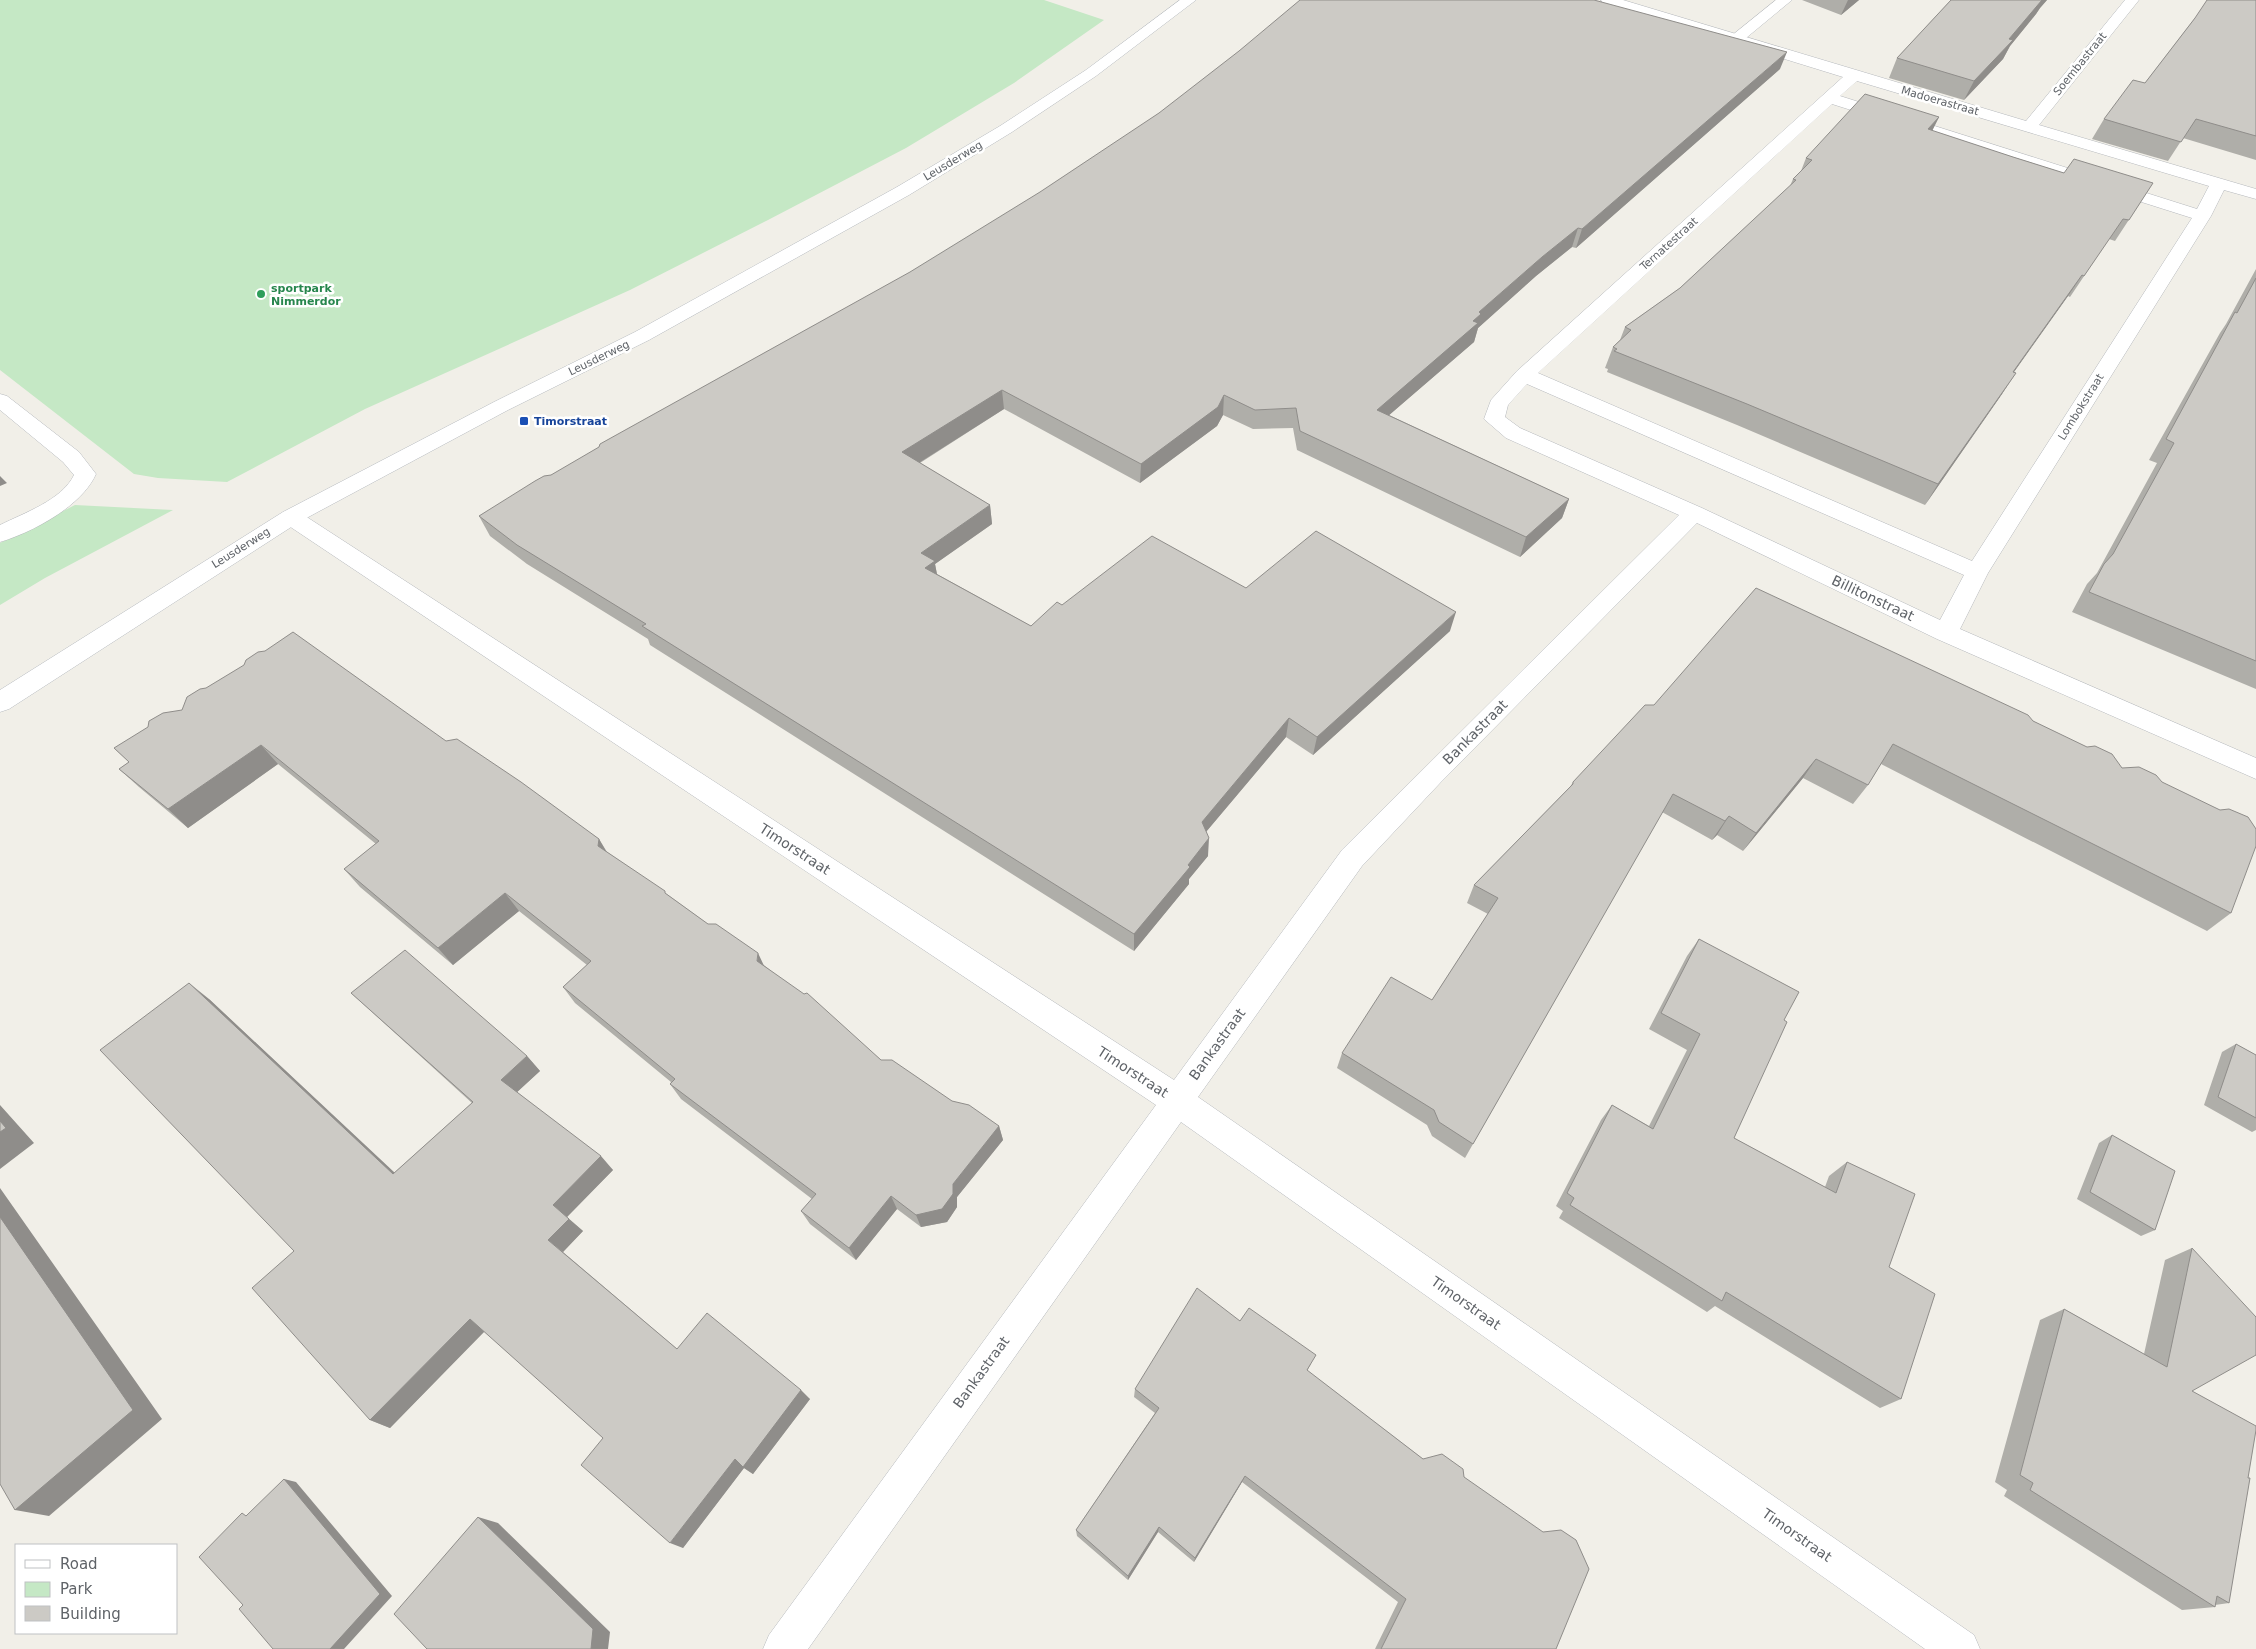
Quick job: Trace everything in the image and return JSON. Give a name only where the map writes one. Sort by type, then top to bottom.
[{"type":"street","name":"Leusderweg","points":[[0,702],[291,517],[500,406],[642,336],[903,191],[1006,129],[1091,73],[1189,0]]},
{"type":"street","name":"Madoerastraat","points":[[1608,0],[1626,3],[1735,40],[1853,76],[2256,194]]},
{"type":"street","points":[[1735,40],[1785,0]]},
{"type":"street","name":"Soembastraat","points":[[2029,127],[2132,0]]},
{"type":"street","name":"Ternatestraat","points":[[1494,419],[1498,404],[1524,375],[1853,76]]},
{"type":"street","points":[[1829,98],[2202,216]]},
{"type":"street","name":"Lombokstraat","points":[[1946,632],[1977,572],[2202,216],[2219,183]]},
{"type":"street","points":[[1524,375],[1977,572]]},
{"type":"street","points":[[0,400],[71,457],[85,474],[83,483],[63,499],[0,534]]},
{"type":"street","name":"Billitonstraat","points":[[1494,419],[1513,432],[1694,513],[1946,632],[2256,770]]},
{"type":"street","name":"Bankastraat","points":[[783,1649],[1176,1100],[1352,858],[1432,775],[1694,513]]},
{"type":"street","name":"Timorstraat","points":[[291,517],[1176,1100],[1960,1649]]},
{"type":"green space","name":"sportpark Nimmerdor","points":[[0,0],[1044,0],[1104,20],[1014,83],[906,148],[630,290],[365,409],[227,482],[158,478],[134,474],[0,370]]},
{"type":"green space","points":[[75,505],[173,510],[45,578],[0,605],[0,543]]},
{"type":"building","points":[[1300,0],[1594,0],[1787,52],[1582,229],[1578,228],[1542,257],[1479,312],[1481,314],[1473,321],[1478,323],[1377,410],[1569,499],[1526,537],[1300,431],[1296,408],[1255,410],[1224,395],[1218,407],[1141,464],[1002,390],[902,452],[990,505],[921,553],[935,561],[925,568],[1031,626],[1057,602],[1062,605],[1152,536],[1246,588],[1316,531],[1456,612],[1317,737],[1289,718],[1202,822],[1209,838],[1188,865],[1190,867],[1134,934],[642,626],[646,624],[517,545],[479,516],[535,481],[544,476],[551,475],[599,447],[600,444],[910,272],[1040,192],[1159,113],[1239,51]]},
{"type":"building","points":[[1951,0],[2042,0],[2009,39],[2013,40],[1974,81],[1897,58]]},
{"type":"building","points":[[2207,0],[2256,0],[2256,136],[2196,119],[2181,142],[2104,119],[2133,80],[2145,83]]},
{"type":"building","points":[[1865,94],[1939,117],[1928,129],[2064,173],[2074,159],[2153,183],[2129,220],[2123,219],[2084,276],[2082,275],[2013,372],[2016,373],[1938,484],[1614,351],[1617,349],[1613,347],[1631,330],[1625,327],[1680,288],[1796,180],[1793,179],[1812,160],[1806,158]]},
{"type":"building","points":[[2256,278],[2256,661],[2089,592],[2104,564],[2113,554],[2174,443],[2166,439],[2235,312],[2237,313]]},
{"type":"building","points":[[1756,588],[2028,715],[2033,721],[2087,747],[2095,746],[2112,754],[2122,768],[2139,767],[2156,775],[2162,782],[2220,810],[2229,809],[2248,817],[2256,829],[2256,846],[2231,913],[1893,744],[1868,785],[1816,759],[1756,833],[1729,816],[1725,821],[1673,794],[1473,1144],[1439,1122],[1434,1110],[1342,1053],[1391,977],[1432,1000],[1498,898],[1474,885],[1573,784],[1645,705],[1654,705]]},
{"type":"building","points":[[293,632],[446,741],[457,739],[521,782],[599,839],[598,846],[665,891],[665,893],[708,924],[716,924],[758,953],[757,961],[804,994],[807,993],[881,1060],[892,1060],[952,1101],[969,1105],[999,1126],[953,1184],[953,1194],[942,1209],[916,1215],[891,1196],[849,1248],[801,1211],[816,1194],[670,1084],[675,1079],[563,987],[591,961],[505,893],[438,948],[344,869],[379,841],[261,745],[168,809],[119,769],[129,762],[114,748],[148,727],[149,721],[163,713],[182,710],[187,697],[244,665],[246,660],[258,652],[265,651]]},
{"type":"building","points":[[1699,939],[1799,992],[1784,1020],[1787,1022],[1734,1138],[1836,1193],[1847,1162],[1915,1194],[1889,1267],[1935,1294],[1901,1399],[1726,1292],[1722,1301],[1570,1205],[1574,1198],[1567,1193],[1612,1105],[1653,1129],[1700,1034],[1661,1013]]},
{"type":"building","points":[[405,950],[527,1056],[501,1080],[601,1156],[553,1205],[569,1219],[548,1240],[677,1349],[707,1313],[801,1390],[743,1467],[735,1459],[670,1543],[581,1465],[603,1438],[470,1319],[370,1420],[252,1288],[294,1251],[100,1050],[189,983],[393,1174],[473,1102],[351,993]]},
{"type":"building","points":[[2236,1044],[2256,1055],[2256,1118],[2218,1097]]},
{"type":"building","points":[[0,1121],[6,1128],[0,1132]]},
{"type":"building","points":[[2112,1135],[2175,1171],[2155,1230],[2090,1192]]},
{"type":"building","points":[[0,1217],[133,1410],[15,1510],[0,1484]]},
{"type":"building","points":[[2192,1248],[2256,1317],[2256,1355],[2192,1391],[2256,1426],[2248,1478],[2250,1478],[2229,1603],[2217,1596],[2215,1607],[2030,1490],[2033,1483],[2020,1475],[2064,1309],[2167,1367]]},
{"type":"building","points":[[1197,1288],[1240,1321],[1249,1308],[1316,1355],[1307,1370],[1423,1459],[1442,1454],[1463,1469],[1464,1477],[1543,1532],[1561,1530],[1576,1540],[1589,1569],[1556,1649],[1381,1649],[1406,1599],[1245,1476],[1195,1558],[1159,1527],[1128,1576],[1076,1530],[1159,1408],[1135,1389]]},
{"type":"building","points":[[284,1479],[380,1594],[330,1649],[273,1649],[239,1609],[243,1605],[199,1557],[242,1513],[246,1516]]},
{"type":"building","points":[[478,1517],[593,1629],[591,1649],[427,1649],[394,1614]]},
{"type":"place","name":"sportpark Nimmerdor","points":[[261,294]]},
{"type":"place","name":"Timorstraat","points":[[524,421]]}]
